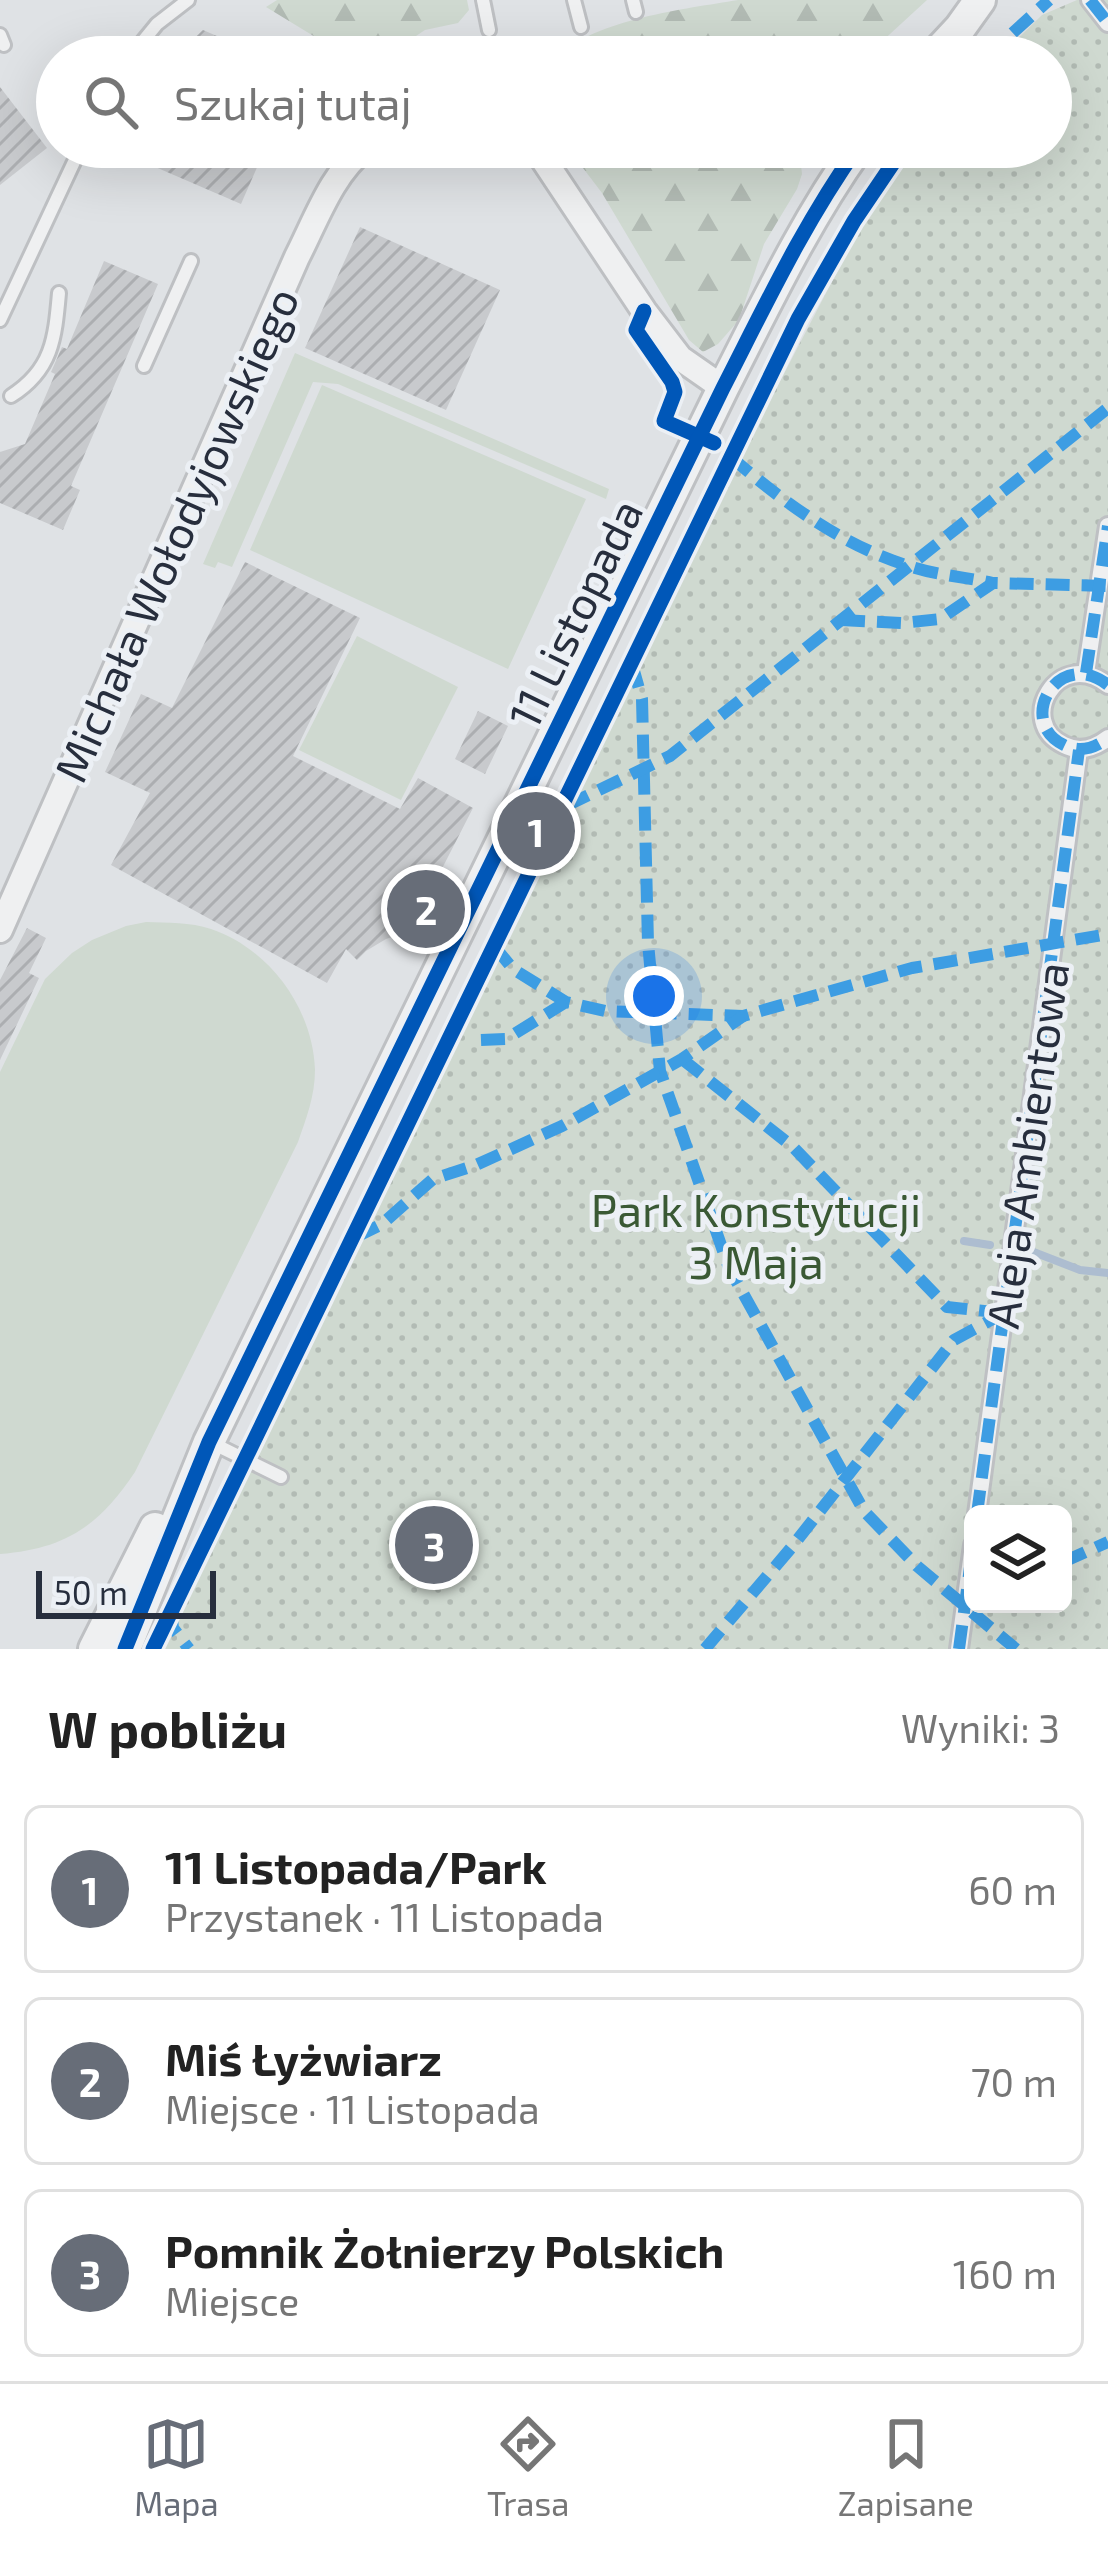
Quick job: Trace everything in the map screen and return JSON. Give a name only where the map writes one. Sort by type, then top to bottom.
[{"type":"street","points":[[953,36],[980,0]]},
{"type":"street","points":[[960,28],[1004,0]]},
{"type":"street","points":[[1090,0],[1108,23]]},
{"type":"street","name":"Michała Wołodyjowskiego","points":[[0,930],[285,282],[346,168]]},
{"type":"street","points":[[549,168],[680,358],[723,388]]},
{"type":"street","name":"11 Listopada","points":[[125,1649],[209,1442],[723,388],[803,232],[843,168]]},
{"type":"street","points":[[1086,673],[1108,526]]},
{"type":"street","points":[[1108,685],[1076,673],[1052,686],[1043,704],[1044,722],[1054,739],[1079,750],[1108,738]]},
{"type":"street","name":"Aleja Ambientowa","points":[[978,1505],[1079,750]]},
{"type":"street","name":"11 Listopada","points":[[94,1649],[153,1532],[209,1442]]},
{"type":"street","points":[[959,1649],[964,1612]]},
{"type":"lane","points":[[148,36],[188,0]]},
{"type":"lane","points":[[483,0],[489,30]]},
{"type":"lane","points":[[574,0],[581,27]]},
{"type":"lane","points":[[0,320],[71,168]]},
{"type":"lane","points":[[144,366],[191,262]]},
{"type":"lane","points":[[11,396],[32,382],[44,365],[54,340],[59,293]]},
{"type":"lane","points":[[209,1442],[281,1477]]},
{"type":"green space","points":[[277,0],[467,0],[469,10],[458,23],[416,36],[314,36],[266,7]]},
{"type":"green space","points":[[738,0],[927,0],[888,36],[589,36],[668,12]]},
{"type":"green space","name":"Park Konstytucji 3 Maja","points":[[1077,0],[1108,0],[1108,1649],[162,1649],[740,458],[862,224],[901,168],[1072,168],[1072,36],[1020,36],[1042,15]]},
{"type":"green space","points":[[583,168],[801,168],[802,174],[764,244],[739,320],[718,344],[703,352],[689,340]]},
{"type":"green space","points":[[295,353],[609,489],[606,499],[338,384],[313,382],[232,567],[203,564]]},
{"type":"green space","points":[[322,385],[586,499],[508,669],[250,550]]},
{"type":"green space","points":[[357,636],[458,687],[401,800],[299,750]]},
{"type":"green space","points":[[146,922],[211,929],[232,938],[269,966],[306,1025],[315,1070],[312,1098],[298,1142],[122,1491],[94,1520],[62,1540],[0,1554],[0,1072],[45,979],[92,940]]},
{"type":"building","points":[[0,87],[36,134],[36,157],[0,185]]},
{"type":"building","points":[[158,168],[257,168],[241,204]]},
{"type":"building","points":[[360,227],[500,290],[446,410],[305,348]]},
{"type":"building","points":[[104,261],[158,284],[71,486],[80,490],[63,530],[0,503],[0,452],[25,444],[55,374],[51,372],[62,347],[67,349]]},
{"type":"building","points":[[245,562],[360,618],[293,756],[400,809],[418,778],[473,808],[407,937],[386,939],[357,960],[346,949],[327,983],[111,865],[150,793],[105,772],[141,694],[172,708]]},
{"type":"building","points":[[478,711],[508,726],[485,774],[455,759]]},
{"type":"building","points":[[27,928],[46,938],[29,973],[39,978],[0,1060],[0,980]]},
{"type":"waterway","points":[[964,1241],[990,1245]]},
{"type":"waterway","points":[[1031,1251],[1080,1270],[1108,1273]]},
{"type":"marked path","points":[[1009,36],[1049,0]]},
{"type":"marked path","points":[[1090,0],[1108,23]]},
{"type":"marked path","points":[[566,799],[574,802],[670,756],[1108,408]]},
{"type":"marked path","points":[[731,457],[793,506],[861,547],[919,569],[993,583]]},
{"type":"marked path","points":[[1086,673],[1108,526]]},
{"type":"marked path","points":[[841,620],[902,623],[940,619],[993,583],[1108,586]]},
{"type":"marked path","points":[[632,664],[642,699],[648,943],[660,1071],[729,1268],[864,1511],[917,1566],[1016,1649]]},
{"type":"marked path","points":[[1108,685],[1090,675],[1073,675],[1059,681],[1043,706],[1050,734],[1064,745],[1087,748],[1108,738]]},
{"type":"marked path","points":[[978,1505],[1079,750]]},
{"type":"marked path","points":[[494,946],[513,969],[566,1002],[605,1011],[743,1016],[912,968],[1108,934]]},
{"type":"marked path","points":[[481,1040],[506,1039],[566,1002]]},
{"type":"marked path","points":[[356,1237],[382,1224],[433,1179],[562,1126],[682,1059],[743,1016]]},
{"type":"marked path","points":[[682,1059],[793,1147],[947,1307],[1004,1313]]},
{"type":"marked path","points":[[705,1649],[954,1340],[1004,1313]]},
{"type":"marked path","points":[[1072,1558],[1108,1542]]},
{"type":"marked path","points":[[171,1611],[173,1628],[189,1649]]},
{"type":"marked path","points":[[959,1649],[964,1612]]},
{"type":"cycle path","points":[[125,1649],[209,1442],[723,388],[844,168]]},
{"type":"cycle path","points":[[153,1649],[798,319],[890,168]]},
{"type":"cycle path","points":[[644,311],[636,330],[675,392],[664,421],[714,443]]},
{"type":"place","name":"11 Listopada/Park","points":[[536,831]]},
{"type":"place","name":"Miś Łyżwiarz","points":[[426,909]]},
{"type":"place","name":"Pomnik Żołnierzy Polskich","points":[[434,1545]]}]
